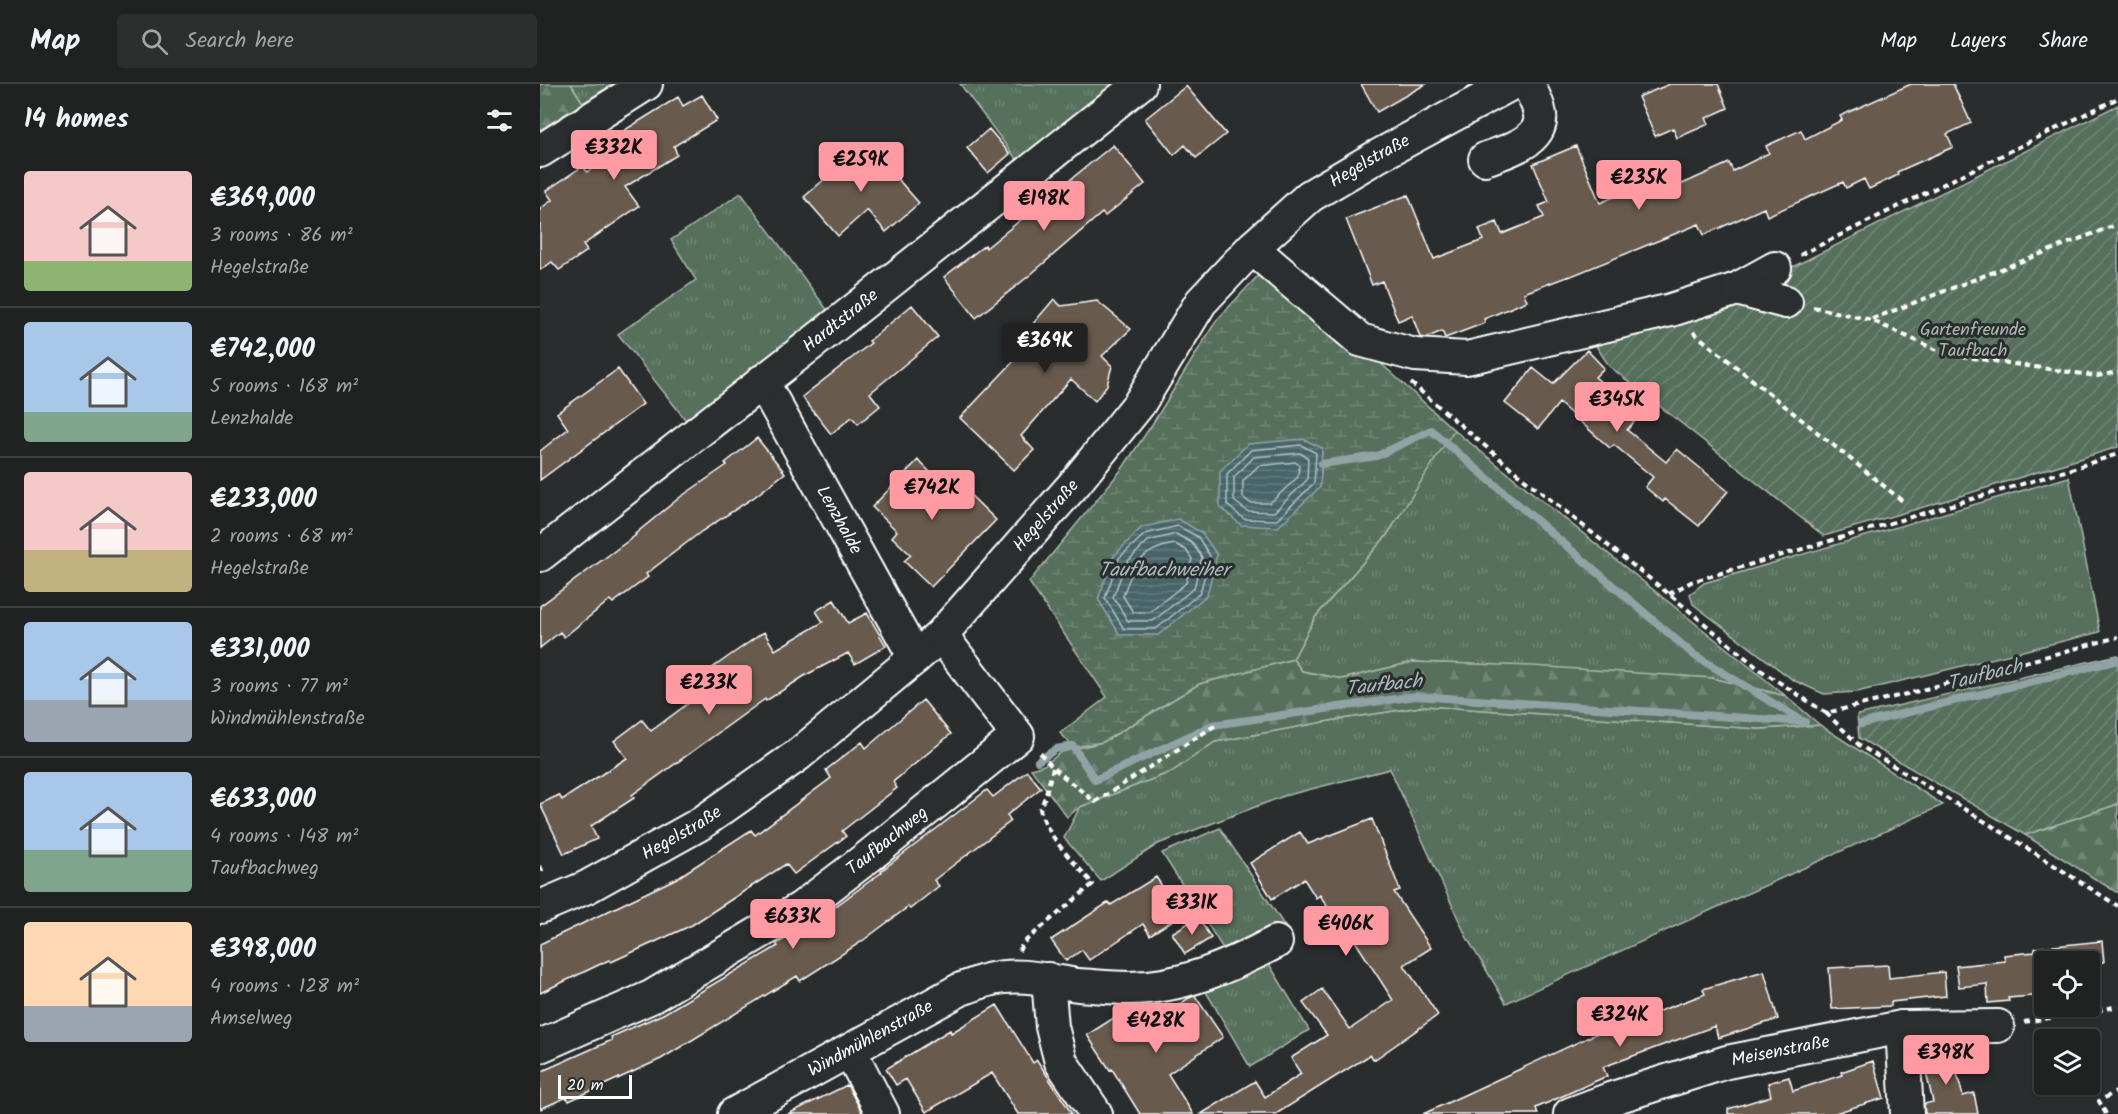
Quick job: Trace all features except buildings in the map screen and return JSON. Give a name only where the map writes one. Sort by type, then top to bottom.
[{"type":"street","points":[[540,151],[646,84]]},
{"type":"street","name":"Hardtstraße","points":[[540,555],[1140,84]]},
{"type":"street","name":"Hegelstraße","points":[[540,907],[587,887],[700,824],[798,755],[915,658],[940,635],[1076,482],[1139,404],[1201,302],[1252,248],[1310,196],[1376,157],[1511,84]]},
{"type":"street","points":[[1485,159],[1527,141],[1538,131],[1540,113],[1528,84]]},
{"type":"street","points":[[1252,248],[1360,340],[1415,356],[1467,357],[1671,310],[1737,289],[1775,268]]},
{"type":"street","points":[[1737,289],[1786,302]]},
{"type":"street","name":"Lenzhalde","points":[[762,381],[915,658]]},
{"type":"street","name":"Taufbachweg","points":[[540,1046],[651,997],[801,908],[868,858],[1018,736],[940,635]]},
{"type":"street","name":"Windmühlenstraße","points":[[734,1114],[961,989],[993,979],[1013,977],[1130,988],[1169,984],[1214,971],[1249,957],[1276,942]]},
{"type":"street","points":[[1048,979],[1052,1027],[1061,1062],[1096,1114]]},
{"type":"street","name":"Meisenstraße","points":[[1570,1114],[1727,1062],[1902,1027],[1998,1026]]},
{"type":"street","points":[[1902,1027],[1907,1114]]},
{"type":"street","points":[[850,1051],[883,1114]]},
{"type":"path","points":[[1775,268],[2118,98]]},
{"type":"path","points":[[1871,320],[2118,224]]},
{"type":"path","points":[[1786,302],[1871,320],[1945,354],[2097,376],[2118,372]]},
{"type":"path","points":[[1671,310],[1684,325],[1905,503]]},
{"type":"path","points":[[1402,376],[1516,472],[1759,669],[1826,713],[1859,745],[2118,906]]},
{"type":"path","points":[[1669,594],[1692,582],[2118,454]]},
{"type":"path","points":[[1826,713],[1907,694],[2118,637]]},
{"type":"path","points":[[1034,746],[1053,768],[1095,802],[1215,725]]},
{"type":"path","points":[[1013,977],[1016,957],[1023,942],[1093,884],[1042,820],[1040,809],[1046,797],[1053,768]]},
{"type":"path","points":[[1998,1026],[2118,1006]]},
{"type":"path","points":[[2106,1114],[2099,1101],[2118,1091]]},
{"type":"green space","points":[[540,84],[571,84],[583,103],[540,130]]},
{"type":"green space","points":[[571,84],[613,84],[583,103]]},
{"type":"green space","points":[[960,84],[1129,84],[1023,168]]},
{"type":"green space","name":"Gartenfreunde Taufbach","points":[[2118,105],[2118,447],[1824,536],[1609,366],[1591,338],[1712,307]]},
{"type":"green space","points":[[741,193],[834,319],[692,428],[618,334],[696,280],[671,240]]},
{"type":"green space","points":[[1266,267],[1375,358],[1454,430],[1387,535],[1316,616],[1293,659],[1199,684],[1103,742],[1074,747],[1060,733],[1107,697],[1029,582],[1122,469],[1216,321]],"holes":[[[1322,448],[1320,487],[1241,525]]]},
{"type":"green space","points":[[1454,430],[1786,696],[1712,678],[1413,662],[1342,679],[1302,671],[1293,659],[1316,616],[1387,535]]},
{"type":"green space","points":[[2069,477],[2100,632],[1857,692],[1824,694],[1793,680],[1693,604],[1690,594],[1704,583]]},
{"type":"green space","points":[[2118,655],[2118,804],[2025,835],[1859,738],[1857,715]]},
{"type":"green space","points":[[1293,659],[1302,671],[1342,679],[1413,662],[1533,666],[1712,678],[1786,696],[1820,725],[1759,729],[1426,706],[1215,742],[1171,772],[1080,807],[1067,817],[1031,769],[1044,765],[1062,752],[1103,742],[1199,684]]},
{"type":"green space","points":[[1427,706],[1759,729],[1820,725],[1943,805],[1506,1003],[1467,938],[1390,769],[1284,796],[1158,844],[1101,881],[1064,838],[1080,807],[1171,772],[1215,742]]},
{"type":"green space","points":[[2118,804],[2118,892],[2025,835]]},
{"type":"green space","points":[[1220,828],[1286,928],[1231,961],[1162,853]]},
{"type":"green space","points":[[1263,954],[1309,1030],[1250,1067],[1201,983]]},
{"type":"water","name":"Taufbachweiher","points":[[1303,439],[1322,448],[1320,487],[1278,527],[1241,525],[1220,507],[1220,471],[1248,444]]},
{"type":"water","name":"Taufbachweiher","points":[[1178,519],[1202,533],[1217,555],[1207,595],[1158,635],[1120,635],[1098,599],[1114,556],[1141,528]]},
{"type":"waterway","points":[[1321,464],[1377,456],[1431,430],[1694,655],[1804,722]]},
{"type":"waterway","name":"Taufbach","points":[[1861,724],[2118,660]]},
{"type":"waterway","name":"Taufbach","points":[[1038,761],[1056,749],[1073,746],[1095,780],[1213,725],[1416,696],[1805,722]]}]
